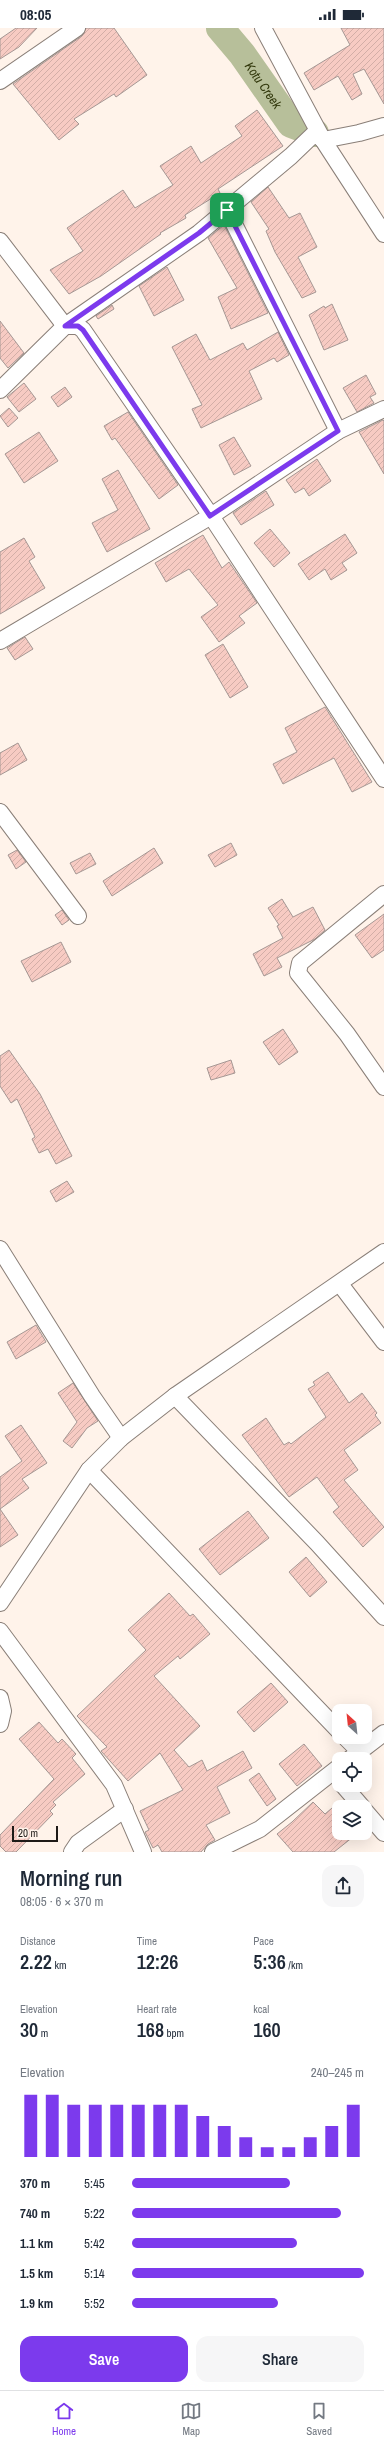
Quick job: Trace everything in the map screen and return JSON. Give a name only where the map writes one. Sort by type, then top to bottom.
[{"type":"street","points":[[0,81],[77,28]]},
{"type":"street","points":[[263,28],[323,140],[384,234]]},
{"type":"street","points":[[0,390],[65,326],[199,233],[292,156],[314,133],[323,140],[359,133],[384,126]]},
{"type":"street","points":[[227,210],[338,431]]},
{"type":"street","points":[[0,241],[65,326]]},
{"type":"street","points":[[65,326],[78,326],[83,330],[210,516],[384,779]]},
{"type":"street","points":[[0,641],[210,516],[338,431],[384,408]]},
{"type":"street","points":[[0,812],[78,916]]},
{"type":"street","points":[[384,894],[300,963],[298,973],[347,1034],[384,1086]]},
{"type":"street","points":[[0,1249],[92,1396],[121,1438]]},
{"type":"street","points":[[0,1603],[89,1470],[121,1438],[175,1396],[340,1284],[384,1252]]},
{"type":"street","points":[[340,1284],[384,1342]]},
{"type":"street","points":[[175,1396],[317,1543],[384,1617]]},
{"type":"street","points":[[89,1470],[332,1724]]},
{"type":"street","points":[[0,1631],[114,1785],[143,1852]]},
{"type":"street","points":[[0,1698],[3,1711],[0,1724]]},
{"type":"street","points":[[360,1752],[384,1733]]},
{"type":"street","points":[[213,1852],[260,1829],[332,1777]]},
{"type":"street","points":[[349,1792],[356,1800]]},
{"type":"street","points":[[72,1852],[78,1843],[125,1809]]},
{"type":"street","points":[[372,1819],[384,1833]]},
{"type":"building","points":[[16,28],[37,28],[19,47],[0,59],[0,39]]},
{"type":"building","points":[[86,28],[114,28],[147,75],[116,97],[114,94],[74,119],[79,124],[59,140],[13,84],[82,36]]},
{"type":"building","points":[[341,28],[384,28],[384,104],[364,69],[353,74],[362,94],[352,100],[338,76],[314,90],[304,73],[350,45]]},
{"type":"building","points":[[257,110],[283,146],[218,189],[220,193],[185,215],[186,218],[160,233],[161,234],[101,276],[69,294],[50,270],[83,251],[67,228],[123,190],[135,208],[173,185],[160,166],[191,146],[201,163],[242,136],[235,126]]},
{"type":"building","points":[[268,187],[289,218],[300,213],[317,247],[298,257],[316,292],[302,298],[275,252],[266,231],[269,229],[251,202]]},
{"type":"building","points":[[224,225],[268,313],[231,329],[218,297],[237,288],[208,238]]},
{"type":"building","points":[[167,267],[184,300],[154,316],[139,286]]},
{"type":"building","points":[[332,304],[348,340],[324,350],[309,315],[324,306],[325,308]]},
{"type":"building","points":[[112,305],[114,309],[98,319],[96,316]]},
{"type":"building","points":[[0,321],[24,353],[8,368],[0,358]]},
{"type":"building","points":[[278,332],[289,355],[277,362],[274,358],[249,371],[262,399],[201,428],[192,409],[202,405],[172,347],[196,334],[210,360],[243,343],[247,350]]},
{"type":"building","points":[[366,375],[376,394],[370,397],[374,403],[357,412],[343,388]]},
{"type":"building","points":[[24,383],[36,399],[19,412],[7,397]]},
{"type":"building","points":[[65,387],[72,397],[58,407],[51,397]]},
{"type":"building","points":[[9,408],[18,418],[8,427],[0,416]]},
{"type":"building","points":[[128,412],[178,485],[159,499],[115,438],[112,440],[104,426]]},
{"type":"building","points":[[383,420],[384,421],[384,474],[359,432]]},
{"type":"building","points":[[39,432],[58,461],[24,483],[5,454]]},
{"type":"building","points":[[234,437],[251,466],[234,475],[219,445]]},
{"type":"building","points":[[317,459],[331,481],[309,496],[304,488],[295,493],[286,480]]},
{"type":"building","points":[[118,470],[150,529],[107,552],[92,523],[118,510],[102,479]]},
{"type":"building","points":[[266,491],[274,505],[241,525],[233,513]]},
{"type":"building","points":[[270,529],[290,553],[274,567],[254,543]]},
{"type":"building","points":[[345,534],[357,553],[342,563],[347,570],[331,580],[325,569],[309,580],[298,564]]},
{"type":"building","points":[[203,535],[222,568],[229,562],[257,603],[239,616],[245,623],[219,642],[201,617],[218,605],[189,569],[166,582],[155,563]]},
{"type":"building","points":[[24,538],[35,557],[29,561],[45,588],[0,614],[0,552]]},
{"type":"building","points":[[25,637],[33,649],[15,660],[7,648]]},
{"type":"building","points":[[223,644],[248,687],[230,698],[205,655]]},
{"type":"building","points":[[325,707],[372,782],[352,792],[334,758],[283,784],[273,764],[297,752],[285,728]]},
{"type":"building","points":[[18,743],[27,760],[0,775],[0,753]]},
{"type":"building","points":[[231,843],[237,855],[215,867],[208,855]]},
{"type":"building","points":[[154,848],[163,863],[112,896],[103,881]]},
{"type":"building","points":[[17,850],[26,862],[16,869],[8,855]]},
{"type":"building","points":[[90,853],[96,864],[76,874],[70,863]]},
{"type":"building","points":[[282,899],[293,917],[313,907],[325,930],[315,939],[277,958],[282,967],[264,976],[253,954],[283,938],[277,926],[279,925],[268,908]]},
{"type":"building","points":[[62,910],[69,920],[62,925],[55,915]]},
{"type":"building","points":[[384,914],[384,950],[372,958],[355,935]]},
{"type":"building","points":[[61,942],[71,962],[32,982],[21,961]]},
{"type":"building","points":[[283,1029],[298,1052],[279,1065],[263,1042]]},
{"type":"building","points":[[9,1050],[40,1094],[72,1156],[56,1164],[48,1149],[39,1153],[32,1139],[35,1137],[17,1099],[11,1103],[0,1086],[0,1056]]},
{"type":"building","points":[[231,1060],[235,1073],[211,1080],[207,1068]]},
{"type":"building","points":[[67,1181],[74,1192],[56,1202],[50,1191]]},
{"type":"building","points":[[36,1325],[46,1342],[16,1359],[7,1342]]},
{"type":"building","points":[[328,1372],[349,1403],[362,1393],[377,1413],[375,1415],[381,1423],[344,1450],[358,1470],[344,1480],[384,1527],[363,1547],[333,1512],[339,1507],[317,1477],[289,1497],[242,1435],[266,1418],[284,1445],[289,1442],[291,1444],[326,1417],[308,1389],[315,1385],[313,1382]]},
{"type":"building","points":[[73,1383],[98,1421],[87,1428],[72,1448],[63,1441],[77,1422],[58,1393]]},
{"type":"building","points":[[21,1425],[47,1463],[22,1479],[29,1488],[0,1509],[0,1477],[22,1461],[5,1436]]},
{"type":"building","points":[[0,1509],[18,1535],[0,1547]]},
{"type":"building","points":[[248,1511],[269,1538],[220,1575],[199,1549]]},
{"type":"building","points":[[306,1557],[327,1582],[310,1597],[289,1572]]},
{"type":"building","points":[[169,1593],[190,1616],[193,1614],[210,1634],[180,1659],[178,1656],[154,1676],[200,1726],[174,1750],[189,1767],[202,1760],[207,1771],[243,1751],[252,1768],[217,1787],[230,1813],[206,1825],[215,1840],[208,1844],[201,1852],[162,1852],[158,1845],[153,1848],[145,1832],[149,1830],[140,1811],[183,1790],[160,1753],[128,1781],[101,1751],[107,1747],[77,1716],[146,1650],[128,1630]]},
{"type":"building","points":[[271,1683],[288,1702],[254,1732],[237,1712]]},
{"type":"building","points":[[39,1722],[58,1743],[62,1739],[76,1754],[72,1758],[85,1774],[53,1802],[56,1805],[50,1811],[53,1814],[16,1852],[6,1852],[0,1846],[0,1835],[54,1779],[19,1739]]},
{"type":"building","points":[[304,1744],[322,1766],[297,1786],[279,1764]]},
{"type":"building","points":[[259,1773],[276,1799],[267,1806],[249,1780]]},
{"type":"building","points":[[313,1802],[325,1814],[332,1808],[332,1840],[349,1840],[334,1852],[293,1852],[277,1834]]},
{"type":"waterway","name":"Kotu Creek","points":[[220,28],[242,54],[291,124],[315,133]]},
{"type":"route","points":[[227,210],[338,431],[210,516],[83,330],[78,326],[65,326],[199,233],[227,210]]}]
